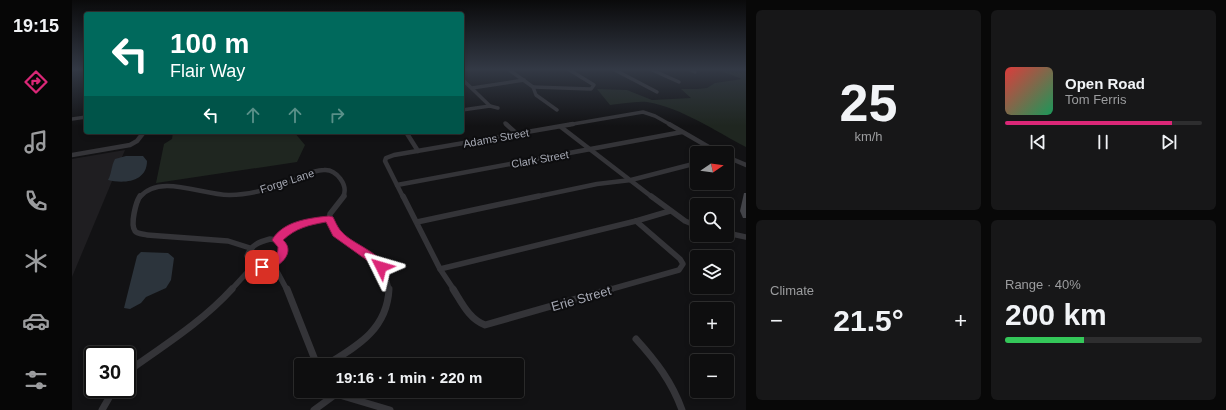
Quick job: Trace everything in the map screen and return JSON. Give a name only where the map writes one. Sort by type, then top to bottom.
[{"type":"main road","points":[[746,195],[744,212],[746,216]]},
{"type":"street","points":[[472,88],[490,106]]},
{"type":"street","points":[[533,88],[536,95],[557,110]]},
{"type":"street","points":[[550,88],[578,90],[591,88]]},
{"type":"street","points":[[650,88],[657,92]]},
{"type":"street","points":[[464,110],[490,106],[498,108]]},
{"type":"street","name":"Adams Street","points":[[440,269],[386,164],[386,158],[394,155],[643,112],[650,113],[707,146]]},
{"type":"street","points":[[72,119],[84,117]]},
{"type":"street","points":[[505,123],[517,134]]},
{"type":"street","points":[[561,127],[670,211],[690,223]]},
{"type":"street","name":"Clark Street","points":[[397,185],[592,150],[682,132]]},
{"type":"street","points":[[72,155],[130,145],[138,141],[143,134]]},
{"type":"street","points":[[407,134],[418,151]]},
{"type":"street","points":[[734,160],[746,165]]},
{"type":"street","points":[[417,222],[597,184],[631,180],[690,165]]},
{"type":"street","name":"Forge Lane","points":[[250,248],[228,241],[146,236],[141,234],[135,230],[133,226],[138,201],[145,192],[161,186],[171,186],[222,196],[238,195],[291,181],[316,171],[330,170],[338,175],[345,193],[342,199],[332,210],[329,219]]},
{"type":"street","points":[[440,269],[636,221],[670,211]]},
{"type":"street","points":[[277,240],[294,226],[329,219],[337,233],[372,258],[381,267],[386,275],[388,291],[386,309],[377,326],[361,343],[337,358]]},
{"type":"street","name":"Erie Street","points":[[440,269],[470,315],[477,322],[485,325],[679,270],[683,264],[680,259],[636,221]]},
{"type":"street","points":[[734,234],[746,237]]},
{"type":"street","points":[[270,239],[277,240],[283,246],[283,252],[273,264],[262,267],[253,266],[247,260],[250,248],[262,241],[270,239]]},
{"type":"street","points":[[273,264],[286,287],[314,358]]},
{"type":"street","points":[[136,366],[218,304],[253,266]]},
{"type":"street","points":[[636,339],[666,374],[674,388],[682,410]]},
{"type":"street","points":[[102,410],[109,398]]},
{"type":"street","points":[[314,410],[328,398]]},
{"type":"street","points":[[353,398],[390,410]]},
{"type":"shaded area","points":[[746,88],[746,147],[673,109],[647,102],[610,105],[597,89],[627,90],[652,100],[691,98],[681,89]]},
{"type":"shaded area","points":[[173,134],[296,134],[305,145],[297,162],[156,183],[164,144],[172,139]]},
{"type":"shaded area","points":[[125,150],[72,277],[72,159]]},
{"type":"shaded area","points":[[126,156],[143,156],[147,161],[146,168],[143,173],[134,180],[121,182],[108,180],[115,159]]},
{"type":"shaded area","points":[[141,252],[168,253],[174,258],[171,280],[166,288],[146,297],[141,303],[130,309],[124,308],[137,256]]},
{"type":"route","points":[[262,267],[273,264],[280,257],[283,252],[283,246],[277,240],[288,230],[301,223],[329,219],[332,227],[337,233],[372,258],[381,267]]}]
